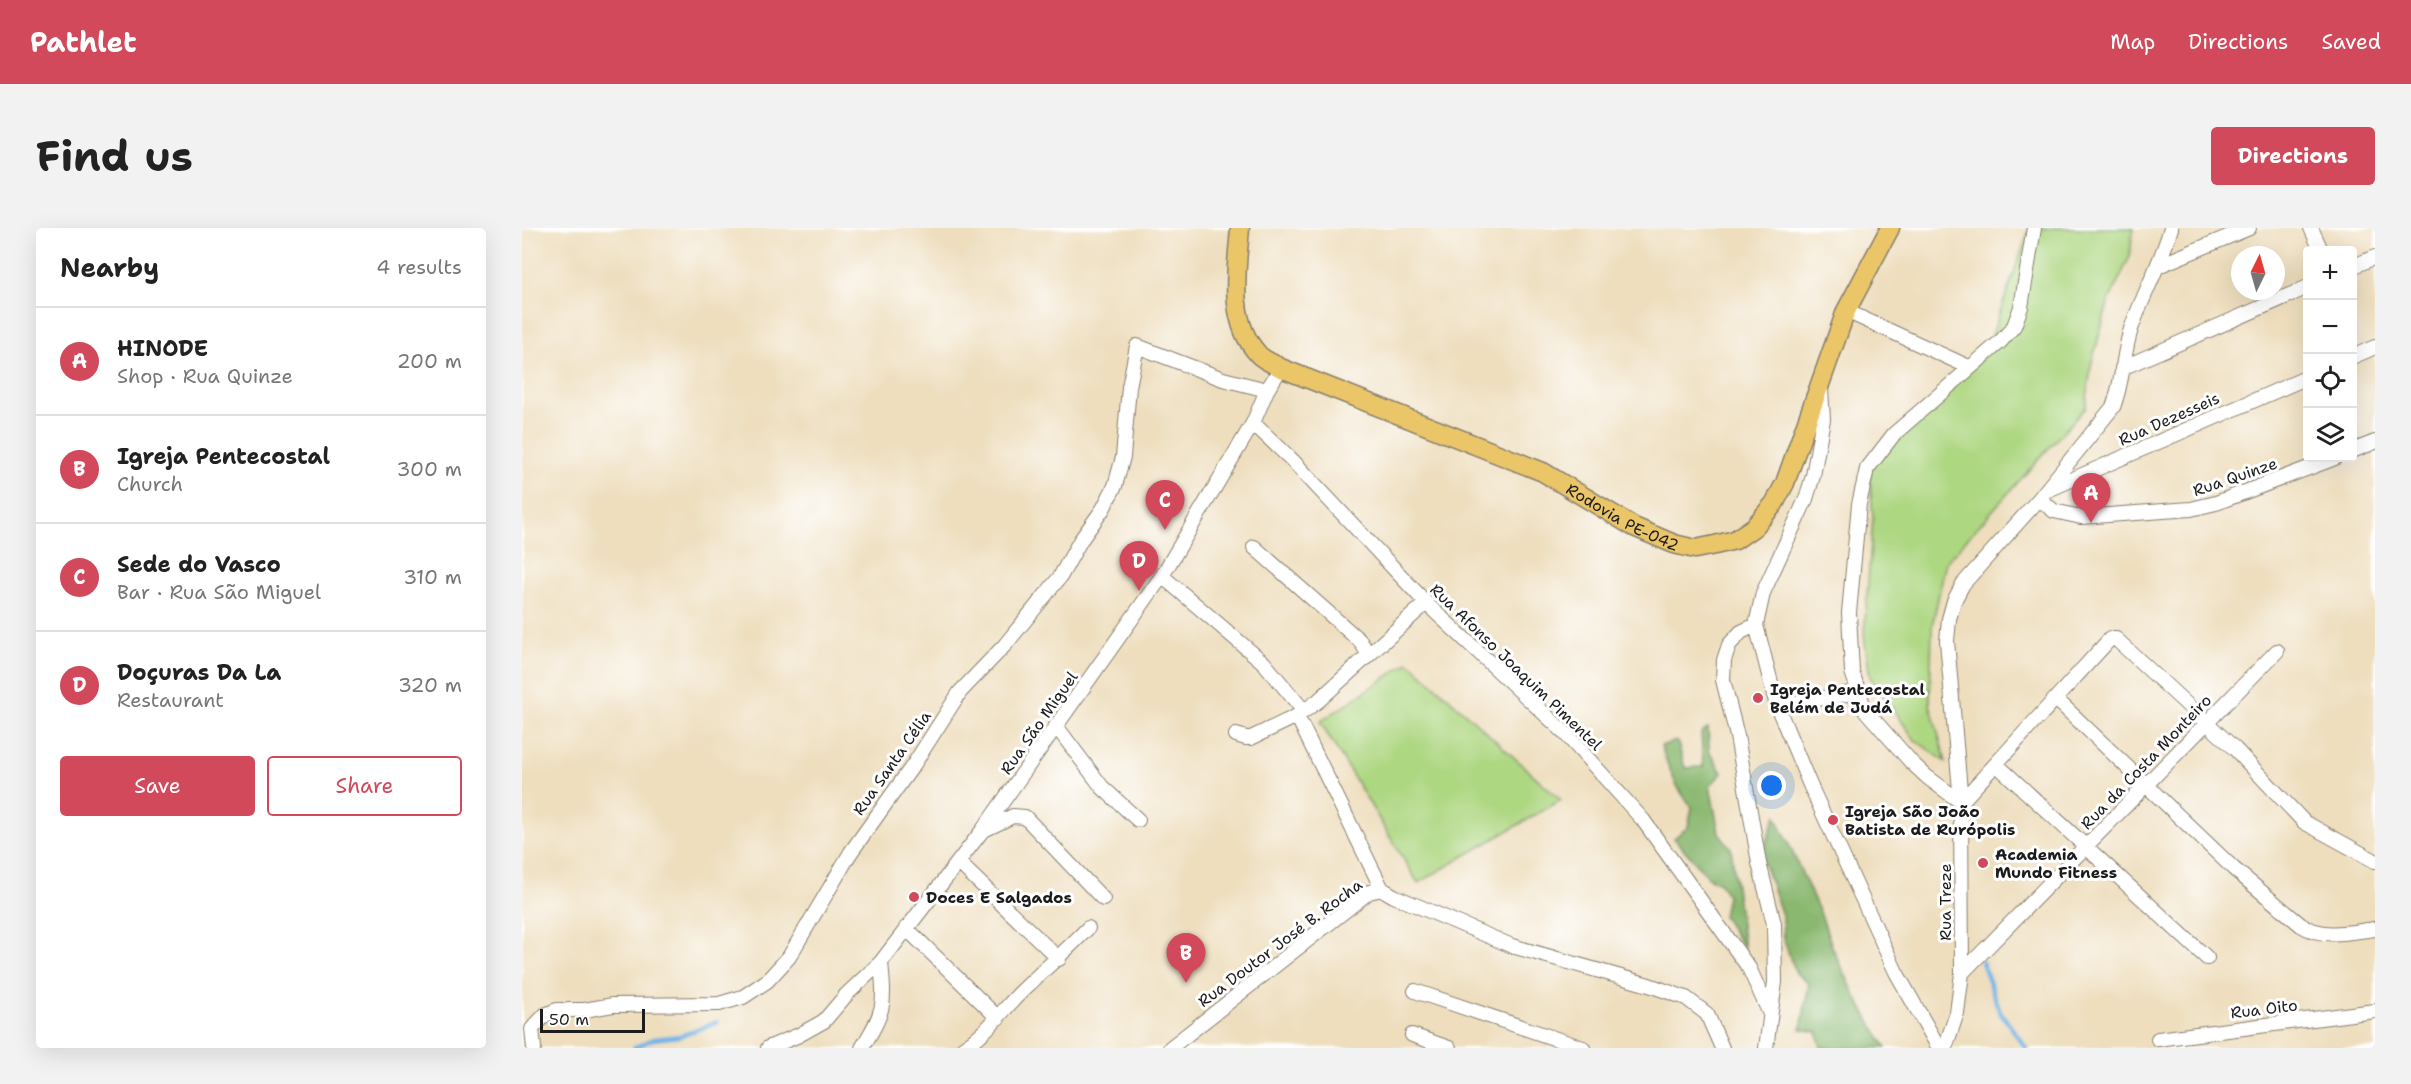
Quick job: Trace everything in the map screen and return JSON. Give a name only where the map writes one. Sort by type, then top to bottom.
[{"type":"main road","name":"Rodovia PE-042","points":[[1240,228],[1236,286],[1238,309],[1246,336],[1259,356],[1281,368],[1543,472],[1634,527],[1674,544],[1695,549],[1735,540],[1755,527],[1774,504],[1789,473],[1846,311],[1890,228]]},
{"type":"street","points":[[2034,228],[2021,307],[2014,326],[1894,434],[1867,469],[1859,504],[1850,613],[1851,660],[1858,692],[1865,710],[1893,744],[1927,777],[1961,802],[2113,638],[2118,640],[2235,749],[2304,822],[2375,861]]},
{"type":"street","name":"Rua Treze","points":[[1945,1048],[1957,1013],[1962,972],[1961,802],[1947,641],[1953,601],[1963,584],[2041,496],[2113,407],[2119,393],[2122,368],[2132,328],[2171,228]]},
{"type":"street","points":[[2158,266],[2249,228]]},
{"type":"street","points":[[2311,228],[2319,246]]},
{"type":"street","points":[[2357,265],[2375,257]]},
{"type":"street","points":[[2122,368],[2303,289]]},
{"type":"street","points":[[1846,311],[1969,367]]},
{"type":"street","name":"Rua Santa Célia","points":[[534,1048],[532,1029],[545,1015],[557,1010],[584,1010],[613,1005],[719,1004],[743,996],[778,971],[789,957],[851,852],[914,764],[960,692],[1005,645],[1060,577],[1080,541],[1103,509],[1115,486],[1123,457],[1129,387],[1137,346],[1223,379],[1267,390]]},
{"type":"street","points":[[2357,355],[2375,347]]},
{"type":"street","name":"Rua São Miguel","points":[[768,1048],[824,1021],[847,994],[881,962],[982,831],[1162,576],[1253,423],[1267,390],[1281,368]]},
{"type":"street","name":"Rua Dezesseis","points":[[2041,496],[2303,379]]},
{"type":"street","points":[[1821,384],[1822,418],[1813,476],[1806,499],[1763,593],[1756,625],[1778,706],[1844,864],[1905,991],[1939,1048]]},
{"type":"street","name":"Rua Afonso Joaquim Pimentel","points":[[1253,423],[1293,460],[1426,603],[1564,732],[1643,820],[1749,968],[1770,1014]]},
{"type":"street","points":[[2357,449],[2375,442]]},
{"type":"street","name":"Rua Quinze","points":[[2041,496],[2054,511],[2080,517],[2191,509],[2216,503],[2324,462]]},
{"type":"street","points":[[1254,547],[1360,641],[1369,655]]},
{"type":"street","points":[[1162,576],[1264,663],[1301,714],[1382,889],[1512,946],[1649,985],[1686,998],[1707,1014],[1722,1048]]},
{"type":"street","points":[[1236,735],[1251,738],[1301,714],[1426,603]]},
{"type":"street","points":[[1756,625],[1741,632],[1729,645],[1724,660],[1723,680],[1737,736],[1759,863],[1774,924],[1775,982],[1766,1048]]},
{"type":"street","name":"Rua da Costa Monteiro","points":[[1962,972],[2277,651]]},
{"type":"street","points":[[1778,706],[1858,692]]},
{"type":"street","points":[[2056,699],[2234,869],[2301,925],[2310,931],[2331,934],[2375,929]]},
{"type":"street","points":[[1056,726],[1102,787],[1138,820]]},
{"type":"street","points":[[1996,764],[2207,958]]},
{"type":"street","points":[[982,831],[1013,816],[1025,817],[1104,899]]},
{"type":"street","points":[[958,862],[1059,958]]},
{"type":"street","name":"Rua Doutor José B. Rocha","points":[[1170,1048],[1369,892],[1382,889]]},
{"type":"street","points":[[906,928],[998,1018]]},
{"type":"street","points":[[963,1048],[979,1038],[1017,996],[1088,928]]},
{"type":"street","points":[[862,1048],[883,1009],[881,962]]},
{"type":"street","points":[[1415,991],[1583,1048]]},
{"type":"street","name":"Rua Oito","points":[[2158,1039],[2375,1011]]},
{"type":"street","points":[[1412,1035],[1449,1048]]},
{"type":"green space","points":[[2030,228],[2133,228],[2130,256],[2108,303],[2091,365],[2086,407],[1946,562],[1932,626],[1930,704],[1946,762],[1915,740],[1870,677],[1864,635],[1873,517],[1869,466],[1985,354]]},
{"type":"green space","points":[[1409,662],[1561,800],[1418,883],[1320,722]]},
{"type":"green space","points":[[1708,728],[1709,751],[1722,773],[1710,786],[1719,833],[1731,848],[1744,948],[1723,916],[1727,895],[1720,883],[1710,879],[1674,838],[1688,827],[1692,807],[1677,786],[1661,746],[1677,741],[1685,768],[1703,767],[1701,733]]},
{"type":"green space","points":[[1776,816],[1821,915],[1833,949],[1857,999],[1886,1048],[1821,1048],[1817,1032],[1801,1029],[1809,984],[1796,973],[1783,938],[1782,915],[1761,855]]},
{"type":"waterway","points":[[1982,962],[2000,1012],[2026,1048]]},
{"type":"waterway","points":[[634,1048],[653,1039],[680,1036],[717,1022]]},
{"type":"place","name":"HINODE","points":[[2091,523]]},
{"type":"place","name":"Sede do Vasco","points":[[1165,530]]},
{"type":"place","name":"Doçuras Da La","points":[[1139,591]]},
{"type":"place","name":"Igreja Pentecostal Belém de Judá","points":[[1758,698]]},
{"type":"place","name":"Igreja São João Batista de Rurópolis","points":[[1833,820]]},
{"type":"place","name":"Academia Mundo Fitness","points":[[1983,863]]},
{"type":"place","name":"Doces E Salgados","points":[[914,897]]},
{"type":"place","name":"Igreja Pentecostal","points":[[1186,983]]}]
